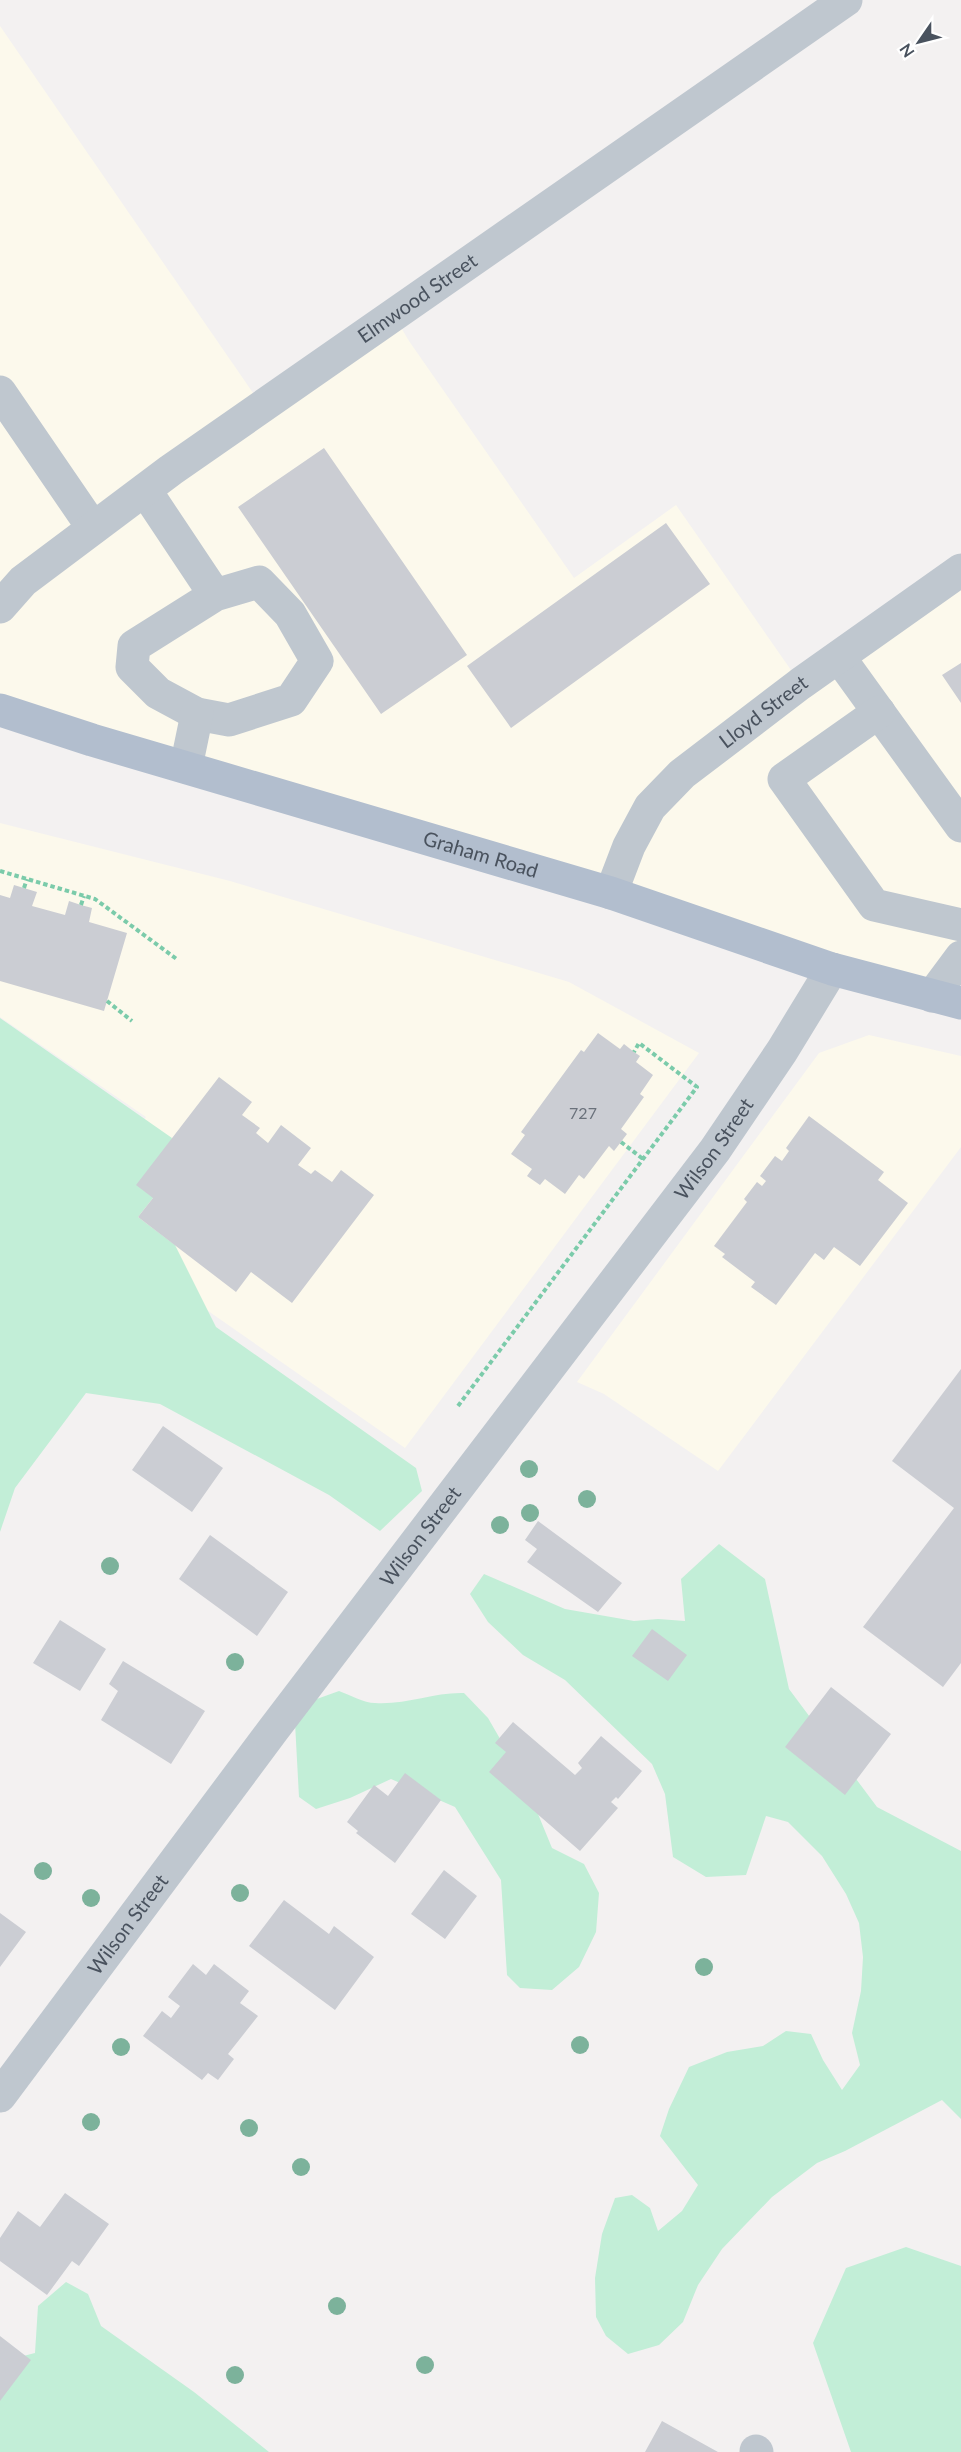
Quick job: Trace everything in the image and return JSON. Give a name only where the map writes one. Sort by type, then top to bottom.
[{"type":"main road","name":"Graham Road","points":[[0,710],[186,768],[611,893],[832,969],[947,999]]},
{"type":"street","name":"Elmwood Street","points":[[0,607],[23,581],[145,489],[411,301],[846,0]]},
{"type":"street","points":[[0,392],[93,528]]},
{"type":"street","points":[[145,489],[215,595]]},
{"type":"street","name":"Lloyd Street","points":[[611,893],[629,846],[650,807],[682,774],[961,570]]},
{"type":"street","points":[[259,582],[290,614],[317,662],[291,700],[229,720],[197,714],[158,693],[132,667],[134,646],[215,595],[259,582]]},
{"type":"street","points":[[839,657],[961,826]]},
{"type":"street","points":[[879,712],[784,779],[874,904],[961,925]]},
{"type":"street","points":[[186,768],[197,714]]},
{"type":"street","points":[[947,999],[961,957]]},
{"type":"street","name":"Wilson Street","points":[[0,2096],[273,1730],[715,1150],[782,1051],[832,969]]},
{"type":"path","points":[[0,871],[95,899],[178,960]]},
{"type":"path","points":[[24,888],[27,879]]},
{"type":"path","points":[[81,905],[84,896]]},
{"type":"path","points":[[107,1001],[132,1022]]},
{"type":"path","points":[[458,1406],[698,1087],[639,1043],[634,1052]]},
{"type":"path","points":[[621,1142],[643,1159]]},
{"type":"shaded area","points":[[0,26],[262,406],[393,314],[409,341],[574,578],[676,505],[800,683],[961,570],[961,981],[937,997],[0,710]]},
{"type":"shaded area","points":[[0,823],[230,881],[569,982],[699,1053],[405,1448],[76,1219],[146,1117],[0,1017]]},
{"type":"shaded area","points":[[869,1035],[961,1056],[961,1147],[718,1471],[604,1394],[577,1382],[819,1053]]},
{"type":"green space","points":[[0,1018],[172,1138],[153,1198],[138,1217],[175,1245],[216,1327],[416,1468],[422,1491],[380,1531],[329,1495],[160,1404],[86,1393],[15,1488],[0,1532]]},
{"type":"green space","points":[[719,1544],[765,1579],[789,1689],[877,1807],[961,1851],[961,2119],[942,2100],[845,2151],[817,2163],[772,2197],[722,2249],[698,2285],[683,2322],[659,2345],[628,2354],[606,2336],[596,2317],[595,2278],[602,2234],[615,2198],[632,2195],[650,2208],[658,2231],[682,2211],[698,2185],[660,2136],[669,2109],[689,2067],[727,2052],[763,2046],[786,2031],[811,2034],[823,2060],[842,2090],[860,2065],[852,2033],[861,1991],[863,1957],[859,1923],[846,1894],[822,1856],[788,1822],[766,1816],[746,1875],[706,1877],[673,1857],[665,1794],[652,1764],[565,1680],[523,1655],[488,1622],[470,1594],[484,1574],[565,1609],[634,1621],[658,1619],[685,1621],[681,1579]]},
{"type":"green space","points":[[339,1691],[371,1703],[398,1702],[442,1694],[464,1693],[488,1718],[524,1780],[552,1848],[584,1864],[599,1893],[596,1932],[579,1967],[552,1990],[520,1988],[507,1975],[501,1880],[455,1807],[391,1779],[350,1798],[316,1809],[299,1797],[295,1723],[314,1700]]},
{"type":"green space","points":[[906,2247],[961,2266],[961,2452],[851,2452],[813,2343],[846,2268]]},
{"type":"green space","points":[[66,2282],[88,2294],[101,2326],[194,2392],[269,2452],[0,2452],[0,2362],[35,2353],[38,2306]]},
{"type":"building","points":[[324,448],[467,655],[381,714],[238,507]]},
{"type":"building","points":[[666,523],[710,584],[511,728],[467,666]]},
{"type":"building","points":[[961,663],[961,703],[942,675]]},
{"type":"building","points":[[14,885],[37,892],[32,906],[65,915],[69,901],[92,908],[89,922],[127,933],[104,1011],[0,981],[0,895],[10,898]]},
{"type":"building","points":[[598,1033],[620,1049],[624,1044],[640,1056],[636,1062],[653,1075],[640,1094],[644,1097],[621,1129],[627,1134],[614,1151],[609,1146],[584,1179],[579,1175],[565,1194],[545,1179],[540,1185],[527,1176],[532,1169],[511,1154],[525,1135],[521,1132],[581,1050],[584,1052]]},
{"type":"building","points":[[219,1077],[252,1102],[242,1115],[260,1128],[256,1133],[268,1143],[281,1125],[311,1148],[298,1165],[311,1174],[315,1170],[332,1182],[341,1170],[374,1195],[292,1303],[251,1272],[236,1292],[138,1217],[153,1198],[136,1185]]},
{"type":"building","points":[[809,1116],[884,1172],[878,1180],[908,1203],[860,1266],[834,1247],[824,1260],[815,1253],[776,1305],[751,1287],[755,1282],[722,1257],[725,1254],[714,1246],[747,1202],[744,1199],[757,1182],[762,1186],[766,1181],[760,1176],[775,1156],[782,1161],[789,1151],[786,1148]]},
{"type":"building","points":[[961,1369],[961,1663],[943,1687],[863,1627],[954,1508],[892,1461]]},
{"type":"building","points":[[163,1426],[223,1468],[192,1512],[132,1470]]},
{"type":"building","points":[[538,1521],[622,1583],[598,1612],[527,1562],[537,1549],[525,1540]]},
{"type":"building","points":[[210,1535],[288,1592],[257,1636],[179,1579]]},
{"type":"building","points":[[60,1620],[106,1649],[80,1691],[33,1663]]},
{"type":"building","points":[[652,1629],[687,1655],[668,1681],[632,1656]]},
{"type":"building","points":[[123,1661],[205,1711],[171,1764],[101,1720],[118,1691],[109,1684]]},
{"type":"building","points":[[831,1687],[891,1734],[845,1795],[785,1747]]},
{"type":"building","points":[[513,1722],[575,1775],[582,1768],[578,1763],[601,1736],[642,1771],[618,1799],[616,1797],[611,1802],[618,1808],[580,1851],[489,1772],[506,1752],[495,1743]]},
{"type":"building","points":[[405,1773],[441,1800],[395,1863],[356,1833],[358,1831],[347,1822],[374,1785],[388,1796]]},
{"type":"building","points":[[444,1870],[477,1896],[445,1939],[411,1914]]},
{"type":"building","points":[[284,1900],[329,1934],[334,1926],[374,1957],[335,2010],[249,1946]]},
{"type":"building","points":[[0,1913],[26,1932],[0,1967]]},
{"type":"building","points":[[193,1964],[206,1975],[214,1964],[249,1991],[240,2003],[258,2016],[228,2054],[234,2059],[218,2080],[208,2073],[202,2080],[143,2036],[162,2011],[171,2018],[180,2006],[168,1997]]},
{"type":"building","points":[[65,2193],[109,2224],[79,2266],[72,2261],[47,2295],[0,2261],[0,2238],[18,2211],[40,2227]]},
{"type":"building","points":[[0,2336],[31,2360],[0,2401]]},
{"type":"building","points":[[662,2421],[718,2452],[645,2452]]}]
